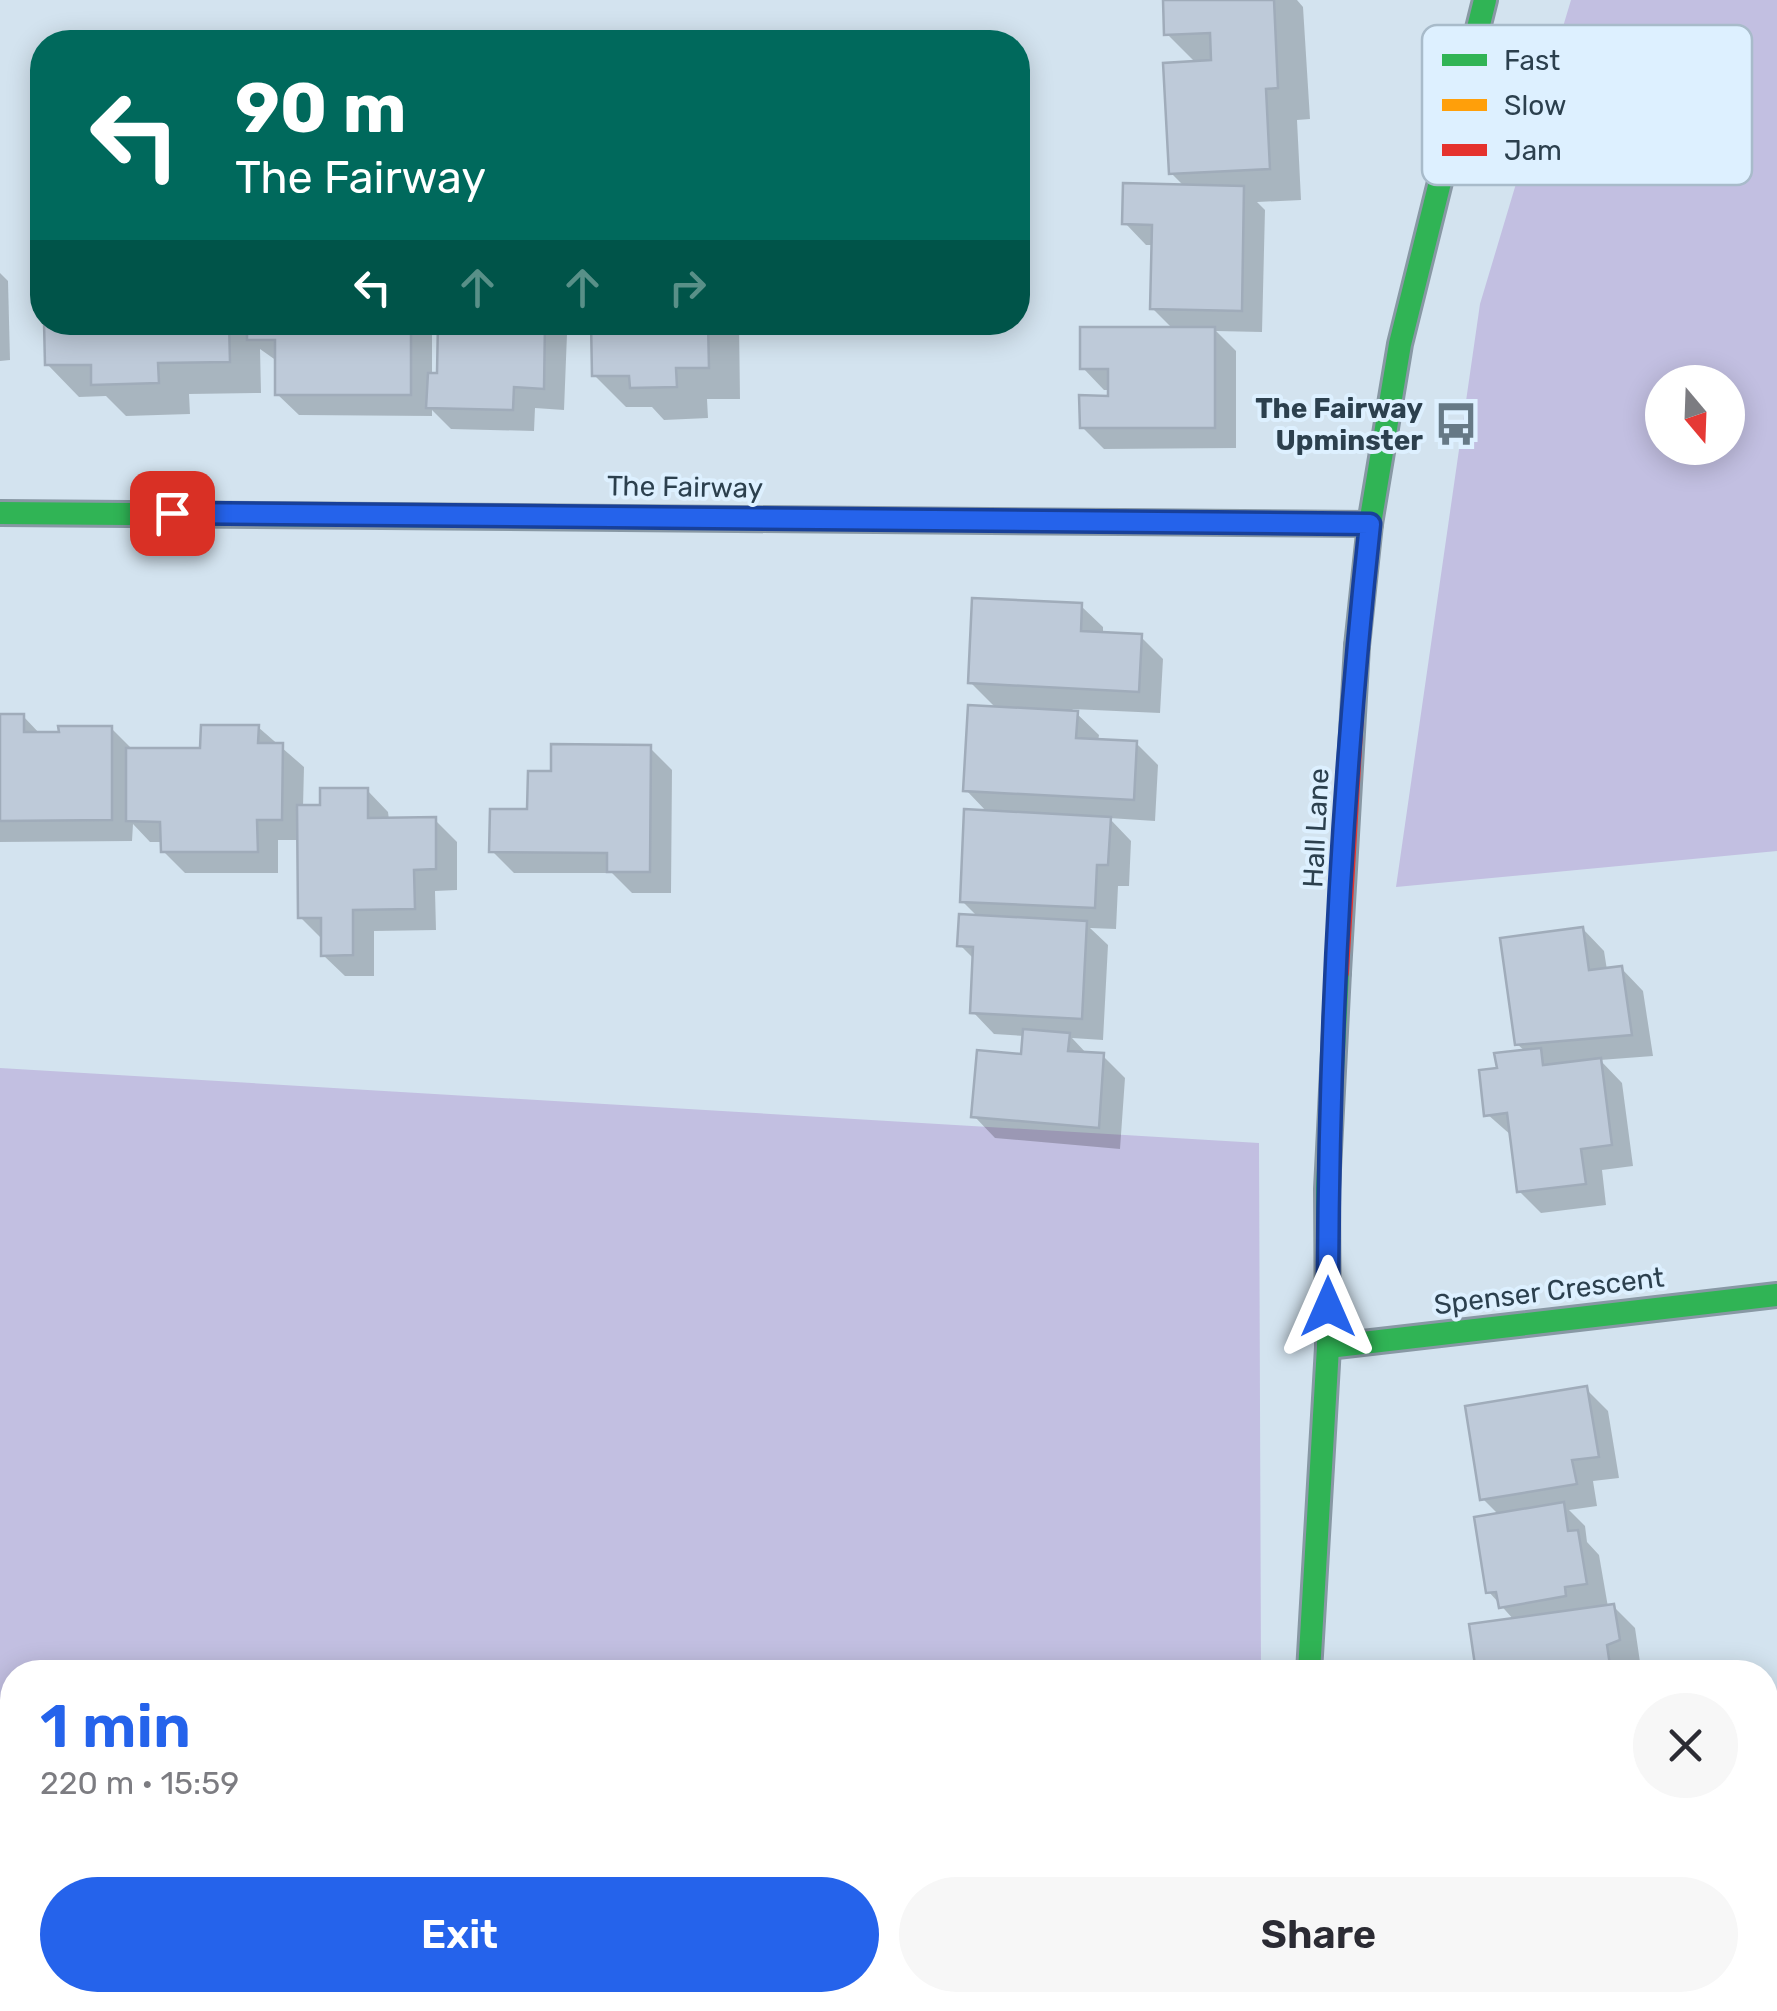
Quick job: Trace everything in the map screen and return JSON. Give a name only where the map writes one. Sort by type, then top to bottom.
[{"type":"street","name":"Hall Lane","points":[[1479,25],[1485,0]]},
{"type":"street","name":"Hall Lane","points":[[1309,1660],[1328,1347],[1331,1110],[1354,675],[1370,524],[1400,344],[1439,185]]},
{"type":"street","name":"The Fairway","points":[[0,512],[1370,524]]},
{"type":"street","name":"Spenser Crescent","points":[[1328,1347],[1777,1295]]},
{"type":"shaded area","points":[[1571,0],[1777,0],[1777,851],[1396,887],[1480,304],[1516,185],[1752,185],[1752,25],[1564,25]]},
{"type":"shaded area","points":[[0,1068],[1259,1143],[1261,1660],[0,1660]]},
{"type":"building","points":[[1163,0],[1274,0],[1278,88],[1266,89],[1270,169],[1169,174],[1163,63],[1211,60],[1210,33],[1164,35]]},
{"type":"building","points":[[1123,183],[1244,186],[1242,311],[1150,309],[1152,225],[1122,224]]},
{"type":"building","points":[[1080,327],[1215,327],[1215,428],[1080,428],[1079,395],[1108,396],[1108,369],[1080,369]]},
{"type":"building","points":[[44,335],[229,335],[230,362],[158,363],[159,383],[91,385],[91,365],[45,365]]},
{"type":"building","points":[[247,335],[411,335],[411,395],[275,395],[275,340],[247,340]]},
{"type":"building","points":[[438,335],[545,335],[544,389],[514,387],[513,410],[426,408],[428,373],[437,373]]},
{"type":"building","points":[[591,335],[708,335],[709,368],[676,368],[677,387],[630,388],[629,376],[592,376]]},
{"type":"building","points":[[972,598],[1082,603],[1081,631],[1142,634],[1139,692],[968,683]]},
{"type":"building","points":[[968,705],[1078,711],[1076,738],[1137,741],[1134,800],[963,791]]},
{"type":"building","points":[[0,714],[24,714],[24,732],[59,732],[58,726],[112,726],[112,820],[0,821]]},
{"type":"building","points":[[201,725],[259,725],[258,743],[283,743],[282,820],[257,820],[258,852],[161,852],[160,822],[126,821],[126,748],[200,748]]},
{"type":"building","points":[[551,744],[651,745],[650,872],[607,872],[607,853],[489,852],[490,809],[527,809],[528,771],[551,771]]},
{"type":"building","points":[[320,788],[368,788],[368,818],[436,817],[436,869],[414,870],[415,909],[353,910],[353,955],[321,956],[321,918],[298,918],[297,805],[320,805]]},
{"type":"building","points":[[964,809],[1111,817],[1108,865],[1097,865],[1095,908],[960,902]]},
{"type":"building","points":[[959,914],[1087,921],[1082,1019],[970,1013],[973,947],[957,946]]},
{"type":"building","points":[[1583,927],[1589,970],[1622,966],[1632,1035],[1515,1045],[1500,938]]},
{"type":"building","points":[[1023,1029],[1070,1033],[1068,1051],[1104,1053],[1099,1128],[971,1117],[977,1050],[1021,1054]]},
{"type":"building","points":[[1541,1048],[1543,1065],[1601,1058],[1612,1145],[1581,1149],[1586,1184],[1517,1192],[1507,1113],[1484,1116],[1479,1070],[1497,1068],[1494,1053]]},
{"type":"building","points":[[1587,1386],[1599,1457],[1572,1460],[1577,1484],[1480,1500],[1465,1406]]},
{"type":"building","points":[[1564,1502],[1568,1531],[1578,1530],[1587,1584],[1565,1587],[1566,1596],[1499,1608],[1496,1592],[1486,1593],[1474,1517]]},
{"type":"building","points":[[1614,1604],[1620,1640],[1607,1645],[1609,1660],[1474,1660],[1469,1624]]},
{"type":"traffic: fast","points":[[1479,25],[1485,0]]},
{"type":"traffic: fast","points":[[1357,646],[1370,524],[1400,344],[1439,185]]},
{"type":"traffic: fast","points":[[0,513],[1122,522]]},
{"type":"traffic: fast","points":[[1310,1660],[1328,1347],[1327,1189],[1338,972]]},
{"type":"traffic: fast","points":[[1328,1347],[1777,1295]]},
{"type":"traffic: slow","points":[[1122,522],[1370,524]]},
{"type":"traffic: jam","points":[[1338,972],[1357,646]]},
{"type":"place","name":"The Fairway Upminster","points":[[1456,424]]},
{"type":"route","points":[[172,513],[1370,524],[1354,675],[1327,1189],[1328,1307]]}]
